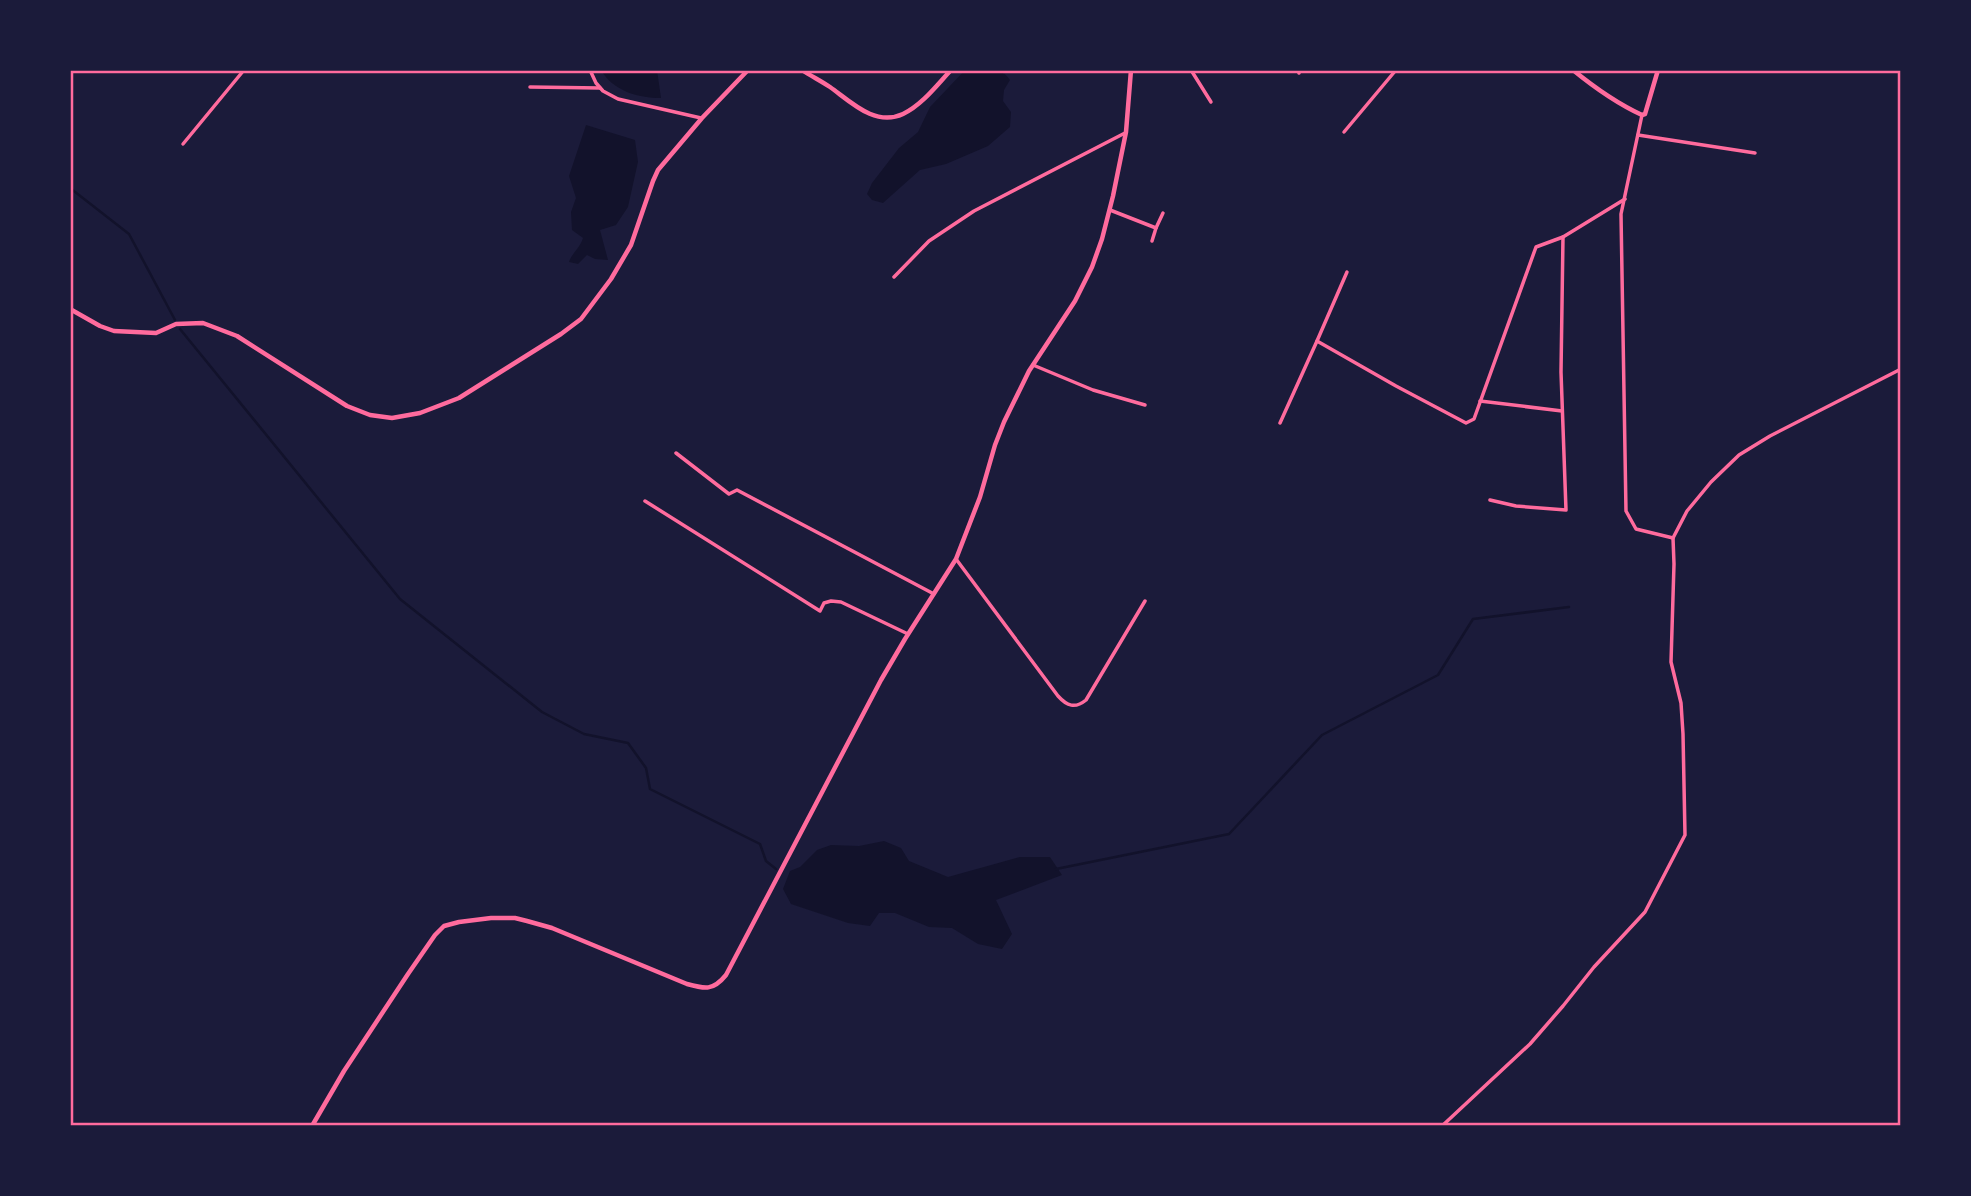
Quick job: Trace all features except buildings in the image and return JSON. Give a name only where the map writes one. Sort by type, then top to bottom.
[{"type":"street","points":[[183,144],[244,70]]},
{"type":"street","points":[[590,70],[600,88],[618,99],[702,118]]},
{"type":"street","points":[[70,309],[114,331],[156,333],[177,324],[203,323],[237,336],[319,389],[370,415],[392,418],[420,413],[459,398],[581,319],[611,279],[631,245],[658,170],[748,70]]},
{"type":"street","points":[[802,70],[865,112],[881,118],[892,118],[904,114],[922,100],[951,70]]},
{"type":"street","points":[[312,1126],[344,1071],[408,974],[444,926],[466,920],[515,918],[552,928],[702,988],[716,986],[731,968],[881,680],[956,559],[980,496],[999,433],[1033,365],[1074,301],[1092,267],[1110,210],[1126,132],[1131,70]]},
{"type":"street","points":[[1191,70],[1211,102]]},
{"type":"street","points":[[1344,132],[1396,70]]},
{"type":"street","points":[[1573,70],[1622,106],[1642,115]]},
{"type":"street","points":[[1658,70],[1645,114],[1642,115],[1621,214],[1626,511],[1636,529],[1673,538]]},
{"type":"street","points":[[530,87],[600,88]]},
{"type":"street","points":[[894,277],[929,241],[974,211],[1126,132]]},
{"type":"street","points":[[1638,135],[1755,153]]},
{"type":"street","points":[[1317,341],[1466,423],[1474,419],[1536,247],[1563,237],[1625,199]]},
{"type":"street","points":[[1110,210],[1156,228]]},
{"type":"street","points":[[1152,241],[1163,213]]},
{"type":"street","points":[[1490,500],[1516,506],[1566,509],[1560,372],[1563,237]]},
{"type":"street","points":[[1280,423],[1347,272]]},
{"type":"street","points":[[1033,365],[1093,390],[1145,405]]},
{"type":"street","points":[[1442,1126],[1530,1044],[1594,967],[1645,912],[1685,835],[1681,703],[1671,662],[1673,538],[1687,511],[1711,482],[1739,455],[1770,436],[1901,369]]},
{"type":"street","points":[[1480,401],[1562,411]]},
{"type":"street","points":[[676,453],[729,494],[737,490],[934,594]]},
{"type":"street","points":[[645,500],[820,611],[824,603],[841,602],[908,634]]},
{"type":"street","points":[[956,559],[1058,696],[1070,705],[1079,705],[1086,700],[1145,601]]},
{"type":"shaded area","points":[[601,70],[657,70],[661,98],[627,92],[612,83]]},
{"type":"shaded area","points":[[965,70],[996,70],[1010,80],[1004,90],[1003,101],[1011,112],[1010,127],[988,146],[946,164],[920,170],[883,203],[872,200],[867,194],[872,183],[899,148],[918,132],[930,107]]},
{"type":"shaded area","points":[[586,125],[635,140],[638,162],[628,207],[616,225],[600,230],[608,260],[587,255],[578,264],[569,262],[583,238],[572,230],[571,212],[576,198],[569,176]]},
{"type":"shaded area","points":[[884,841],[901,848],[909,861],[948,877],[1020,857],[1050,857],[1062,875],[996,900],[1012,934],[1002,949],[978,944],[952,928],[929,927],[895,913],[879,913],[870,926],[848,923],[791,904],[783,889],[790,871],[800,867],[817,850],[831,845],[859,846]]},
{"type":"waterway","points":[[70,188],[129,234],[175,320]]},
{"type":"waterway","points":[[180,329],[400,599],[542,712],[584,734],[628,743],[646,768],[650,789],[760,844],[766,861],[776,869]]},
{"type":"waterway","points":[[1056,869],[1229,834],[1322,735],[1438,675],[1473,619],[1569,607]]}]
